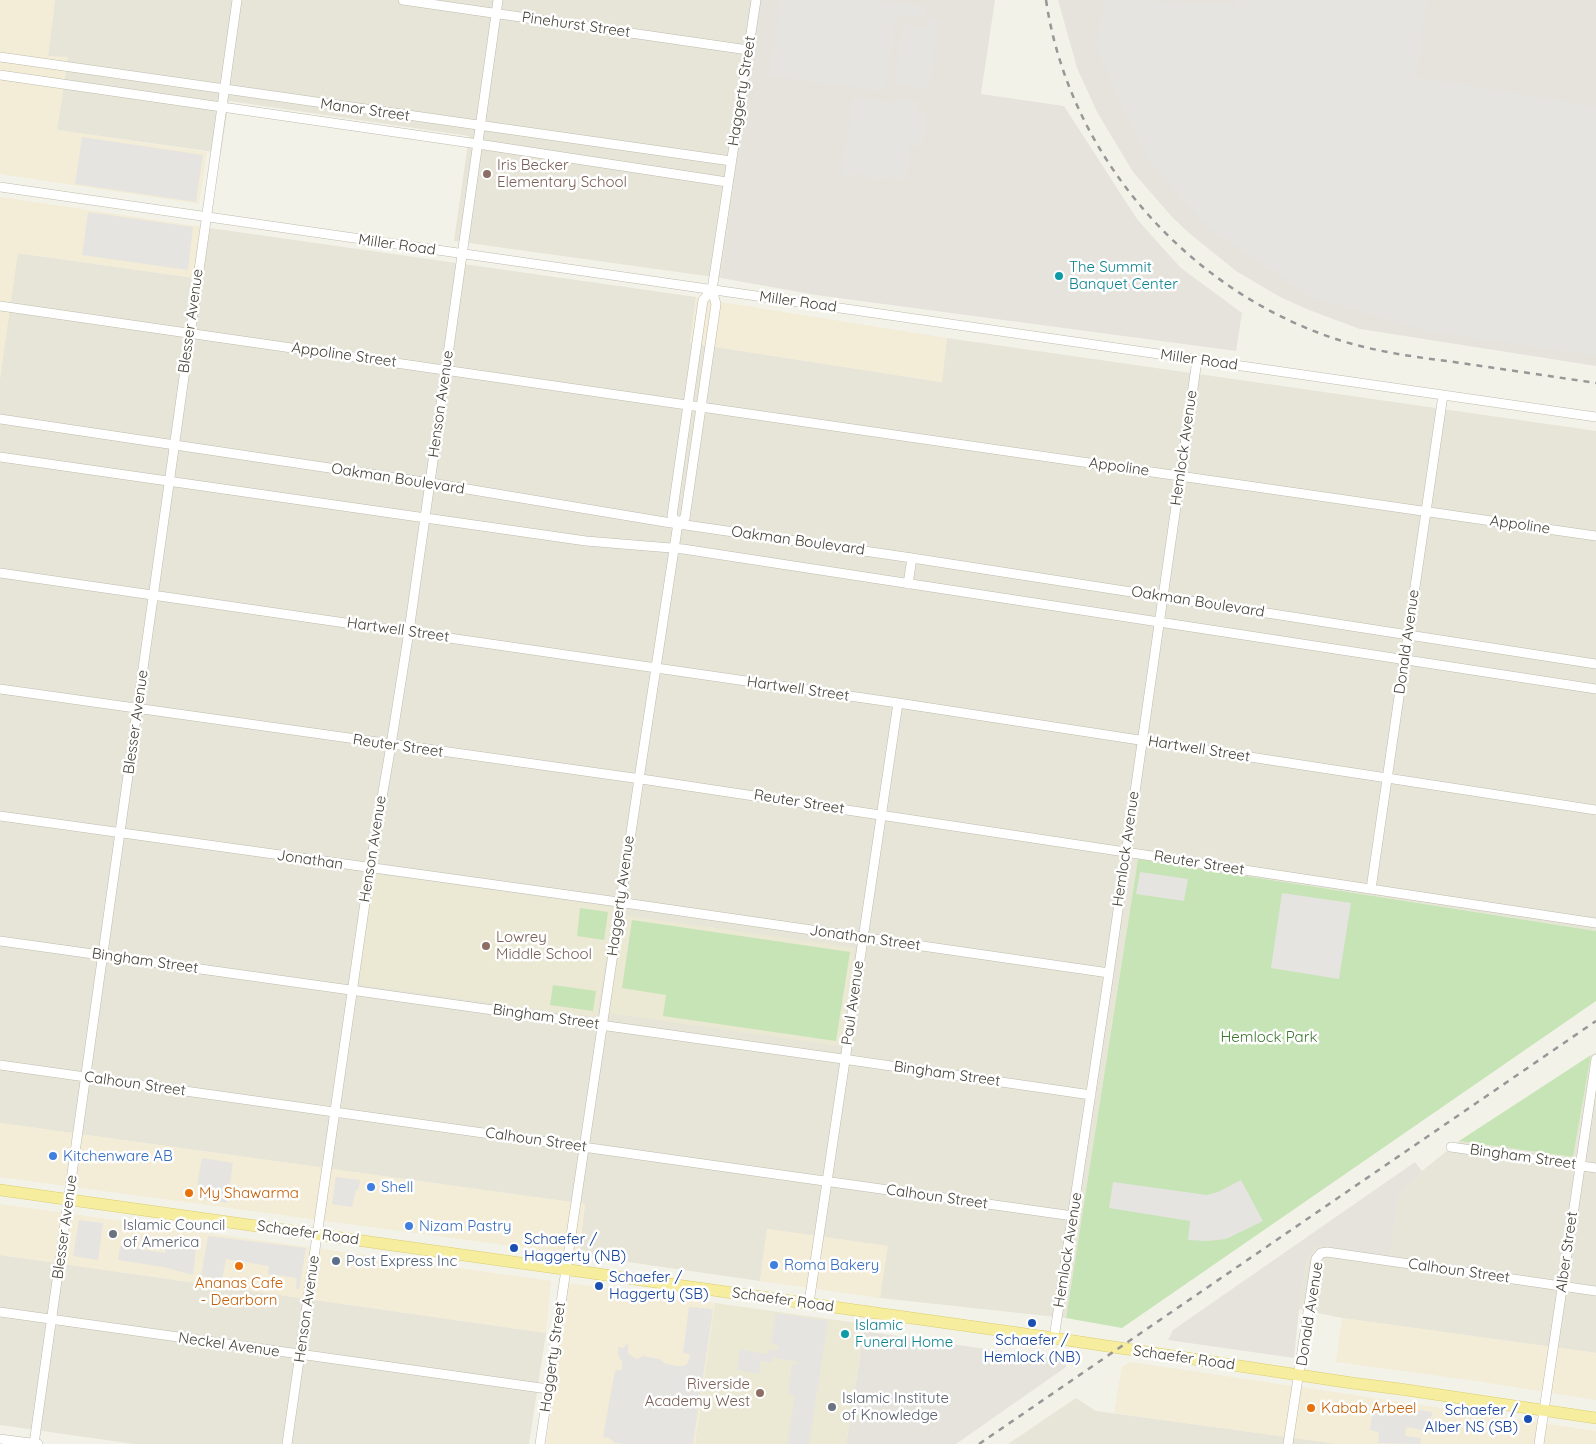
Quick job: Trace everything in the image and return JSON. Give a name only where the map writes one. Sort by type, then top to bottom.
[{"type":"main road","name":"Schaefer Road","points":[[0,1190],[1054,1338],[1596,1418]]},
{"type":"street","name":"Blesser Avenue","points":[[36,1444],[237,0]]},
{"type":"street","name":"Pinehurst Street","points":[[403,0],[748,50]]},
{"type":"street","points":[[478,144],[498,0]]},
{"type":"street","name":"Haggerty Street","points":[[727,182],[756,0]]},
{"type":"street","name":"Manor Street","points":[[0,57],[731,162]]},
{"type":"street","name":"Manor Street","points":[[0,75],[727,182]]},
{"type":"street","name":"Henson Avenue","points":[[287,1444],[370,868],[409,631],[478,144]]},
{"type":"street","name":"Haggerty Avenue","points":[[566,1270],[674,549],[678,524],[685,518],[711,344],[716,304],[712,290],[727,182]]},
{"type":"street","name":"Miller Road","points":[[0,187],[1596,417]]},
{"type":"street","name":"Haggerty Avenue","points":[[678,524],[672,516],[702,300],[712,290]]},
{"type":"street","name":"Appoline Street","points":[[0,306],[687,405]]},
{"type":"street","points":[[697,341],[711,344]]},
{"type":"street","name":"Hemlock Avenue","points":[[1054,1338],[1109,973],[1197,360]]},
{"type":"street","name":"Donald Avenue","points":[[1371,889],[1443,395]]},
{"type":"street","name":"Appoline","points":[[687,405],[1596,536]]},
{"type":"street","name":"Oakman Boulevard","points":[[0,419],[430,483],[678,524],[912,558],[1596,664]]},
{"type":"street","name":"Oakman Boulevard","points":[[0,457],[586,541],[674,549],[1159,621],[1596,689]]},
{"type":"street","points":[[680,460],[693,462]]},
{"type":"street","points":[[908,584],[912,558]]},
{"type":"street","name":"Hartwell Street","points":[[0,573],[898,703],[1596,810]]},
{"type":"street","name":"Reuter Street","points":[[0,689],[639,779],[1596,923]]},
{"type":"street","name":"Paul Avenue","points":[[808,1303],[898,703]]},
{"type":"street","name":"Jonathan","points":[[0,816],[621,902]]},
{"type":"street","name":"Jonathan Street","points":[[621,902],[1109,973]]},
{"type":"street","name":"Bingham Street","points":[[0,941],[1091,1095]]},
{"type":"street","name":"Alber Street","points":[[1539,1444],[1596,1059]]},
{"type":"street","name":"Calhoun Street","points":[[0,1065],[1073,1216]]},
{"type":"street","name":"Bingham Street","points":[[1451,1147],[1596,1168]]},
{"type":"street","name":"Calhoun Street","points":[[1321,1253],[1327,1252],[1596,1291]]},
{"type":"street","name":"Donald Avenue","points":[[1288,1444],[1316,1260],[1321,1253]]},
{"type":"street","name":"Haggerty Street","points":[[540,1444],[566,1270]]},
{"type":"street","name":"Neckel Avenue","points":[[0,1312],[548,1389]]},
{"type":"street","points":[[0,1439],[36,1444]]},
{"type":"shaded area","points":[[0,0],[55,0],[48,56],[68,57],[57,130],[207,152],[199,204],[0,174]]},
{"type":"shaded area","points":[[55,0],[761,0],[721,278],[454,241],[469,136],[229,101],[221,153],[57,130],[68,58],[48,56]]},
{"type":"shaded area","points":[[760,0],[995,0],[981,94],[1064,106],[1137,219],[1181,268],[1242,313],[1236,351],[816,295],[721,278]]},
{"type":"shaded area","points":[[781,0],[875,0],[924,7],[922,18],[896,15],[885,91],[770,76]]},
{"type":"shaded area","points":[[1058,0],[1596,0],[1596,366],[1360,329],[1280,297],[1236,271],[1172,217],[1133,172],[1097,112],[1077,68]]},
{"type":"shaded area","points":[[1106,0],[1235,5],[1236,0],[1427,0],[1416,77],[1596,107],[1596,355],[1433,332],[1311,297],[1209,228],[1148,160],[1096,47]]},
{"type":"shaded area","points":[[929,17],[939,19],[929,89],[895,84],[903,24],[927,28]]},
{"type":"shaded area","points":[[854,98],[878,101],[878,98],[887,104],[899,99],[917,100],[915,111],[926,112],[921,146],[910,145],[905,179],[886,177],[878,180],[872,179],[866,174],[855,173],[854,176],[841,175]]},
{"type":"shaded area","points":[[82,137],[203,155],[196,202],[75,184]]},
{"type":"shaded area","points":[[0,197],[210,228],[202,279],[18,253],[0,379]]},
{"type":"shaded area","points":[[88,212],[193,227],[188,270],[82,255]]},
{"type":"shaded area","points":[[210,228],[696,297],[690,343],[941,382],[947,338],[1596,431],[1596,931],[1138,859],[1066,1318],[880,1298],[887,1246],[767,1229],[760,1281],[579,1255],[585,1204],[0,1123],[0,379],[17,253],[202,279]]},
{"type":"shaded area","points":[[696,298],[947,338],[942,382],[690,343]]},
{"type":"shaded area","points":[[1140,872],[1188,879],[1184,901],[1136,894]]},
{"type":"shaded area","name":"Lowrey Middle School","points":[[376,874],[611,907],[613,909],[597,1015],[595,1017],[358,983],[374,876]]},
{"type":"shaded area","points":[[1282,893],[1351,903],[1339,979],[1271,968]]},
{"type":"shaded area","name":"Lowrey Middle School","points":[[624,915],[855,948],[841,1046],[609,1013]]},
{"type":"shaded area","points":[[1596,1053],[1596,1353],[1342,1318],[1299,1309],[1307,1260],[1317,1246],[1390,1255],[1398,1198],[1422,1171],[1459,1141],[1573,1157],[1591,1055]]},
{"type":"shaded area","points":[[0,1123],[585,1204],[578,1255],[0,1177]]},
{"type":"shaded area","points":[[202,1158],[233,1163],[227,1203],[204,1199],[206,1191],[199,1190],[199,1185],[197,1185]]},
{"type":"shaded area","points":[[1415,1162],[1422,1171],[1398,1198],[1390,1256],[1317,1246],[1307,1260],[1294,1358],[1168,1340],[1173,1330]]},
{"type":"shaded area","points":[[336,1177],[360,1180],[352,1207],[332,1204]]},
{"type":"shaded area","points":[[1241,1180],[1263,1221],[1226,1239],[1188,1240],[1190,1221],[1109,1208],[1113,1182],[1207,1195],[1218,1192]]},
{"type":"shaded area","points":[[0,1204],[551,1281],[546,1333],[0,1255]]},
{"type":"shaded area","points":[[79,1220],[103,1223],[98,1260],[73,1256]]},
{"type":"shaded area","points":[[767,1229],[888,1246],[880,1298],[760,1281]]},
{"type":"shaded area","points":[[208,1236],[306,1248],[299,1289],[296,1289],[297,1278],[268,1274],[269,1266],[226,1259],[222,1279],[201,1276]]},
{"type":"shaded area","points":[[120,1246],[165,1253],[166,1246],[196,1250],[193,1275],[163,1267],[118,1260]]},
{"type":"shaded area","points":[[0,1255],[546,1333],[529,1444],[134,1444],[0,1425]]},
{"type":"shaded area","points":[[569,1283],[715,1303],[695,1444],[546,1444]]},
{"type":"shaded area","points":[[715,1303],[865,1324],[846,1444],[695,1444]]},
{"type":"shaded area","points":[[689,1307],[713,1309],[693,1444],[623,1444],[615,1443],[609,1438],[603,1437],[615,1370],[621,1370],[622,1368],[618,1347],[624,1348],[628,1344],[628,1354],[637,1359],[643,1356],[659,1359],[666,1364],[677,1366],[687,1364],[690,1356],[683,1353]]},
{"type":"shaded area","points":[[776,1313],[828,1321],[809,1444],[787,1444],[795,1395],[788,1394],[792,1364],[797,1365],[798,1362],[773,1358],[772,1362],[761,1361],[759,1374],[737,1370],[740,1349],[766,1354],[770,1350],[778,1350],[779,1345],[771,1344]]},
{"type":"shaded area","points":[[1342,1318],[1596,1353],[1596,1400],[1470,1380],[1336,1362]]},
{"type":"shaded area","points":[[864,1331],[1067,1361],[1066,1367],[956,1444],[846,1444]]},
{"type":"shaded area","points":[[1131,1362],[1596,1431],[1596,1444],[1336,1444],[1114,1413],[1122,1366]]},
{"type":"shaded area","points":[[1076,1398],[1096,1411],[1340,1444],[1008,1444]]},
{"type":"shaded area","points":[[1374,1403],[1432,1412],[1429,1431],[1406,1427],[1405,1436],[1421,1438],[1420,1444],[1378,1443],[1379,1432],[1370,1430]]},
{"type":"green space","name":"Hemlock Park","points":[[1138,859],[1596,931],[1596,1001],[1122,1328],[1066,1318]]},
{"type":"green space","points":[[580,908],[608,912],[604,940],[577,936]]},
{"type":"green space","name":"Lowrey Middle School","points":[[632,920],[850,952],[836,1041],[663,1016],[666,995],[622,988]]},
{"type":"green space","points":[[553,985],[596,991],[593,1011],[550,1005]]},
{"type":"green space","points":[[1591,1055],[1573,1157],[1459,1141]]},
{"type":"railway","points":[[1046,0],[1059,58],[1080,113],[1109,164],[1145,211],[1186,253],[1233,289],[1284,318],[1353,344],[1410,356],[1596,383]]},
{"type":"railway","points":[[979,1444],[1596,1021]]},
{"type":"place","name":"Iris Becker Elementary School","points":[[487,174]]},
{"type":"place","name":"The Summit Banquet Center","points":[[1059,276]]},
{"type":"place","name":"Lowrey Middle School","points":[[486,946]]},
{"type":"place","name":"Kitchenware AB","points":[[53,1156]]},
{"type":"place","name":"Shell","points":[[371,1187]]},
{"type":"place","name":"My Shawarma","points":[[189,1193]]},
{"type":"place","name":"Nizam Pastry","points":[[409,1226]]},
{"type":"place","name":"Islamic Council of America","points":[[113,1234]]},
{"type":"place","name":"Schaefer / Haggerty (NB)","points":[[514,1248]]},
{"type":"place","name":"Post Express Inc","points":[[336,1261]]},
{"type":"place","name":"Roma Bakery","points":[[774,1265]]},
{"type":"place","name":"Ananas Cafe - Dearborn","points":[[239,1266]]},
{"type":"place","name":"Schaefer / Haggerty (SB)","points":[[599,1286]]},
{"type":"place","name":"Schaefer / Hemlock (NB)","points":[[1032,1323]]},
{"type":"place","name":"Islamic Funeral Home","points":[[845,1334]]},
{"type":"place","name":"Riverside Academy West","points":[[760,1393]]},
{"type":"place","name":"Islamic Institute of Knowledge","points":[[832,1407]]},
{"type":"place","name":"Kabab Arbeel","points":[[1311,1408]]},
{"type":"place","name":"Schaefer / Alber NS (SB)","points":[[1528,1419]]}]
